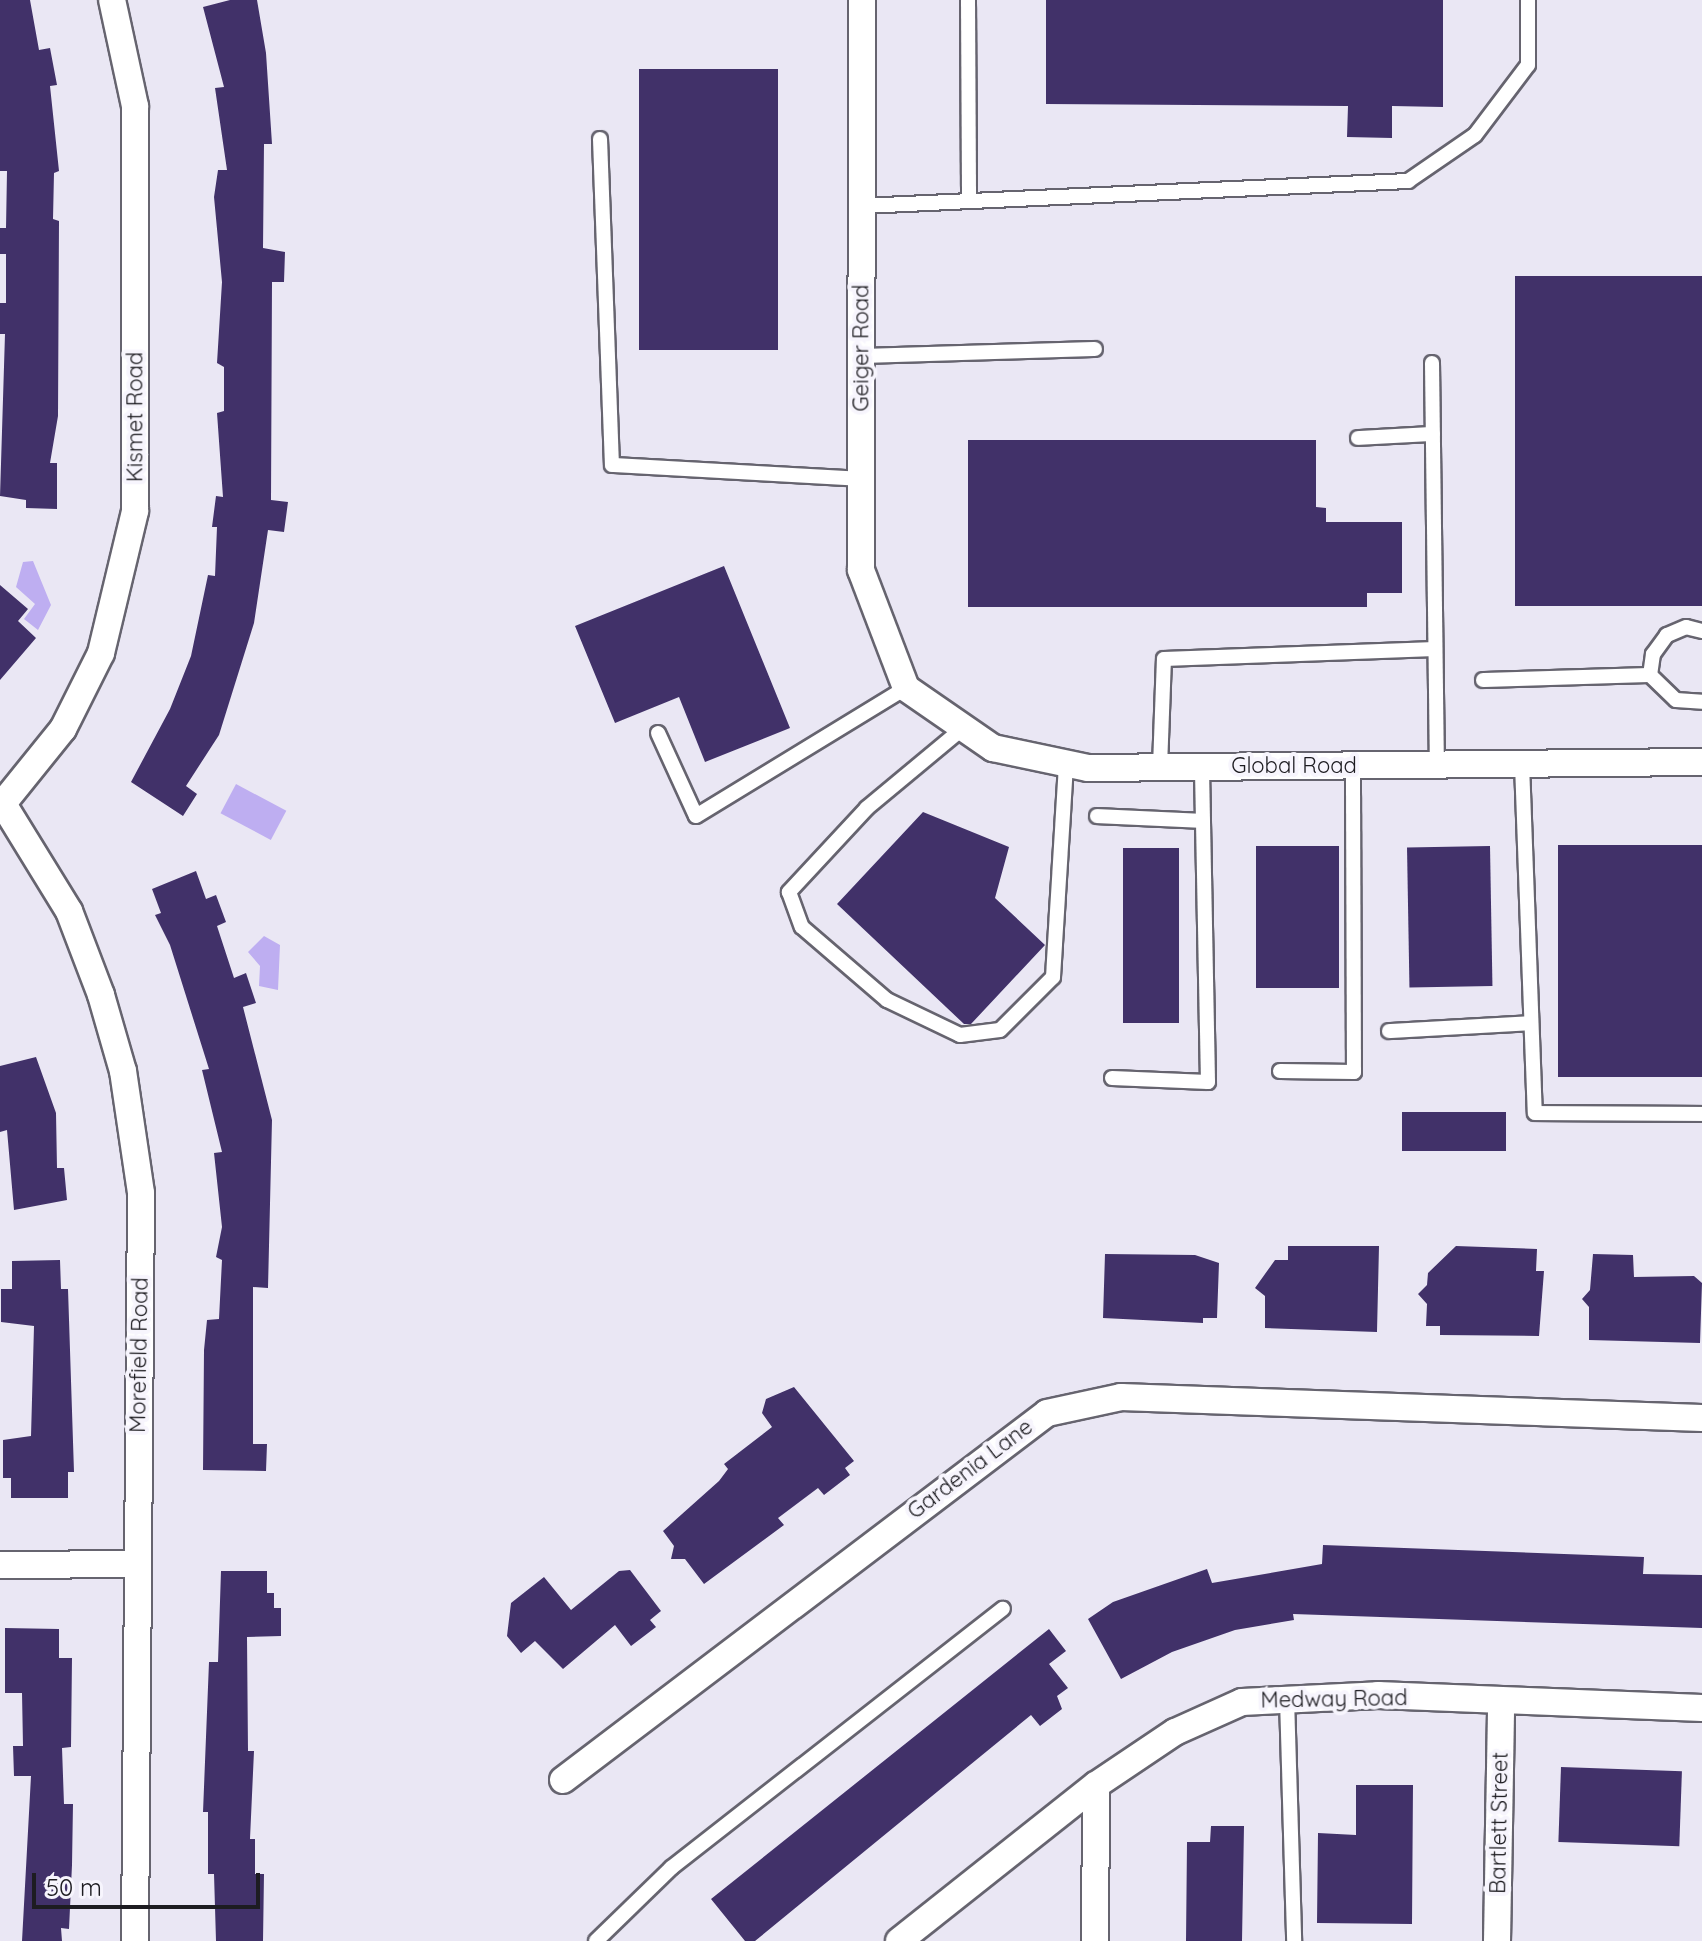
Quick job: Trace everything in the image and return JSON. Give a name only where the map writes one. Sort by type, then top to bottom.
[{"type":"street","name":"Kismet Road","points":[[1,803],[63,729],[101,653],[135,511],[135,106],[112,0]]},
{"type":"street","name":"Geiger Road","points":[[862,0],[861,570],[906,688]]},
{"type":"street","name":"Global Road","points":[[906,688],[993,748],[1066,763],[1202,767],[1702,762]]},
{"type":"street","name":"Morefield Road","points":[[1,803],[69,911],[123,1071],[141,1193],[135,1941]]},
{"type":"street","name":"Gardenia Lane","points":[[563,1780],[1047,1413],[1121,1397],[1702,1418]]},
{"type":"street","points":[[0,1565],[136,1564]]},
{"type":"street","name":"Medway Road","points":[[899,1941],[1096,1785],[1175,1732],[1242,1702],[1378,1695],[1501,1704],[1702,1708]]},
{"type":"street","name":"Bartlett Street","points":[[1497,1941],[1501,1704]]},
{"type":"street","points":[[1095,1941],[1096,1785]]},
{"type":"lane","points":[[968,0],[969,201]]},
{"type":"lane","points":[[862,206],[1408,181],[1475,135],[1528,65],[1528,0]]},
{"type":"lane","points":[[600,139],[612,465],[861,479]]},
{"type":"lane","points":[[861,356],[1095,349]]},
{"type":"lane","points":[[1432,363],[1437,764]]},
{"type":"lane","points":[[1358,438],[1433,434]]},
{"type":"lane","points":[[1650,675],[1653,654],[1667,635],[1686,627],[1702,631]]},
{"type":"lane","points":[[1160,767],[1164,659],[1435,649]]},
{"type":"lane","points":[[1483,680],[1650,675],[1676,700],[1701,702]]},
{"type":"lane","points":[[658,733],[696,816],[906,688]]},
{"type":"lane","points":[[963,728],[867,808],[789,892],[802,927],[887,1000],[960,1035],[1000,1030],[1053,977],[1066,763]]},
{"type":"lane","points":[[1522,764],[1535,1113],[1702,1114]]},
{"type":"lane","points":[[1280,1071],[1354,1072],[1353,765]]},
{"type":"lane","points":[[1112,1078],[1208,1082],[1202,767]]},
{"type":"lane","points":[[1097,816],[1203,821]]},
{"type":"lane","points":[[1389,1031],[1531,1023]]},
{"type":"lane","points":[[596,1941],[671,1868],[1003,1609]]},
{"type":"lane","points":[[1287,1699],[1294,1941]]},
{"type":"shaded area","points":[[33,561],[51,605],[38,630],[24,619],[35,604],[16,587],[23,562]]},
{"type":"shaded area","points":[[236,784],[286,811],[271,840],[221,813]]},
{"type":"shaded area","points":[[264,936],[280,945],[278,990],[259,986],[260,966],[248,952]]},
{"type":"building","points":[[0,0],[30,0],[39,50],[50,48],[57,85],[50,86],[59,171],[54,173],[53,219],[59,221],[58,416],[50,463],[57,463],[57,509],[26,508],[26,500],[0,496],[5,334],[0,334],[0,303],[6,303],[6,254],[0,254],[0,228],[6,228],[7,171],[0,171]]},
{"type":"building","points":[[230,0],[257,0],[266,53],[272,144],[264,144],[263,248],[285,252],[284,282],[272,282],[271,500],[288,502],[284,532],[268,530],[254,623],[219,735],[186,786],[197,794],[183,816],[131,782],[170,709],[191,656],[208,575],[215,576],[217,527],[212,527],[216,496],[223,497],[217,413],[224,411],[224,367],[217,363],[222,282],[214,197],[218,170],[227,170],[215,88],[224,87],[203,7]]},
{"type":"building","points":[[1046,0],[1443,0],[1443,107],[1392,106],[1392,138],[1347,137],[1348,106],[1046,104]]},
{"type":"building","points":[[639,69],[778,69],[778,350],[639,350]]},
{"type":"building","points":[[1515,276],[1702,276],[1702,606],[1515,606]]},
{"type":"building","points":[[968,440],[1316,440],[1316,507],[1326,508],[1326,522],[1402,522],[1402,593],[1367,593],[1367,607],[968,607]]},
{"type":"building","points":[[724,566],[790,728],[705,762],[679,697],[615,723],[575,626]]},
{"type":"building","points":[[0,585],[28,609],[18,621],[36,638],[0,680]]},
{"type":"building","points":[[923,812],[1009,847],[995,898],[1045,945],[971,1024],[964,1024],[837,904]]},
{"type":"building","points":[[1558,845],[1702,845],[1702,1077],[1558,1077]]},
{"type":"building","points":[[1256,846],[1339,846],[1339,988],[1256,988]]},
{"type":"building","points":[[1490,846],[1492,986],[1409,987],[1407,847]]},
{"type":"building","points":[[1123,848],[1179,848],[1179,1023],[1123,1023]]},
{"type":"building","points":[[196,871],[206,899],[216,895],[226,922],[217,926],[234,978],[246,973],[256,1003],[243,1007],[272,1120],[268,1288],[253,1287],[253,1444],[267,1444],[266,1471],[203,1470],[204,1350],[207,1320],[219,1319],[222,1260],[216,1257],[222,1227],[214,1153],[222,1152],[202,1070],[209,1069],[170,945],[155,915],[161,913],[152,889]]},
{"type":"building","points":[[36,1057],[56,1113],[57,1168],[64,1168],[67,1200],[14,1210],[7,1130],[0,1132],[0,1066]]},
{"type":"building","points":[[1402,1112],[1506,1112],[1506,1151],[1402,1151]]},
{"type":"building","points":[[1288,1246],[1379,1246],[1377,1332],[1265,1328],[1265,1296],[1255,1288],[1275,1260],[1288,1260]]},
{"type":"building","points":[[1456,1246],[1537,1249],[1536,1271],[1544,1271],[1539,1336],[1440,1335],[1440,1326],[1426,1326],[1427,1304],[1418,1294],[1427,1285],[1428,1273]]},
{"type":"building","points":[[1105,1254],[1195,1255],[1219,1263],[1217,1318],[1203,1318],[1203,1323],[1103,1318]]},
{"type":"building","points":[[1593,1254],[1633,1255],[1634,1277],[1694,1276],[1702,1283],[1700,1343],[1589,1340],[1589,1307],[1582,1299],[1590,1290]]},
{"type":"building","points":[[60,1260],[61,1289],[68,1289],[74,1472],[68,1472],[68,1498],[11,1498],[11,1478],[3,1478],[3,1440],[31,1436],[34,1326],[1,1322],[1,1289],[12,1289],[12,1261]]},
{"type":"building","points":[[794,1387],[854,1461],[845,1468],[850,1475],[824,1495],[818,1488],[778,1518],[784,1525],[704,1584],[685,1559],[671,1559],[674,1546],[663,1531],[719,1481],[728,1469],[724,1464],[772,1427],[762,1413],[766,1399]]},
{"type":"building","points":[[1323,1545],[1644,1557],[1643,1574],[1702,1575],[1702,1628],[1293,1614],[1294,1620],[1235,1630],[1172,1652],[1121,1679],[1088,1619],[1113,1602],[1207,1569],[1212,1583],[1322,1564]]},
{"type":"building","points":[[630,1570],[661,1611],[650,1620],[656,1627],[631,1646],[615,1625],[563,1669],[535,1641],[521,1653],[507,1636],[511,1603],[544,1577],[571,1610],[619,1571]]},
{"type":"building","points":[[221,1571],[267,1571],[267,1593],[274,1593],[274,1608],[281,1608],[281,1636],[247,1637],[248,1751],[254,1751],[250,1839],[255,1839],[255,1874],[264,1874],[263,1941],[216,1941],[214,1874],[208,1874],[208,1812],[203,1812],[209,1662],[218,1662]]},
{"type":"building","points":[[5,1628],[59,1629],[59,1658],[72,1658],[71,1747],[62,1748],[64,1804],[73,1804],[72,1865],[69,1929],[61,1928],[62,1941],[22,1941],[31,1776],[14,1776],[13,1746],[23,1746],[22,1693],[5,1693]]},
{"type":"building","points":[[1049,1629],[1066,1651],[1049,1664],[1068,1688],[1057,1696],[1062,1709],[1040,1726],[1031,1715],[755,1941],[745,1941],[711,1899]]},
{"type":"building","points":[[1561,1767],[1682,1771],[1679,1846],[1558,1842]]},
{"type":"building","points":[[1356,1785],[1413,1785],[1412,1924],[1317,1923],[1318,1833],[1356,1835]]},
{"type":"building","points":[[1211,1826],[1244,1826],[1242,1941],[1186,1941],[1187,1842],[1210,1842]]}]
